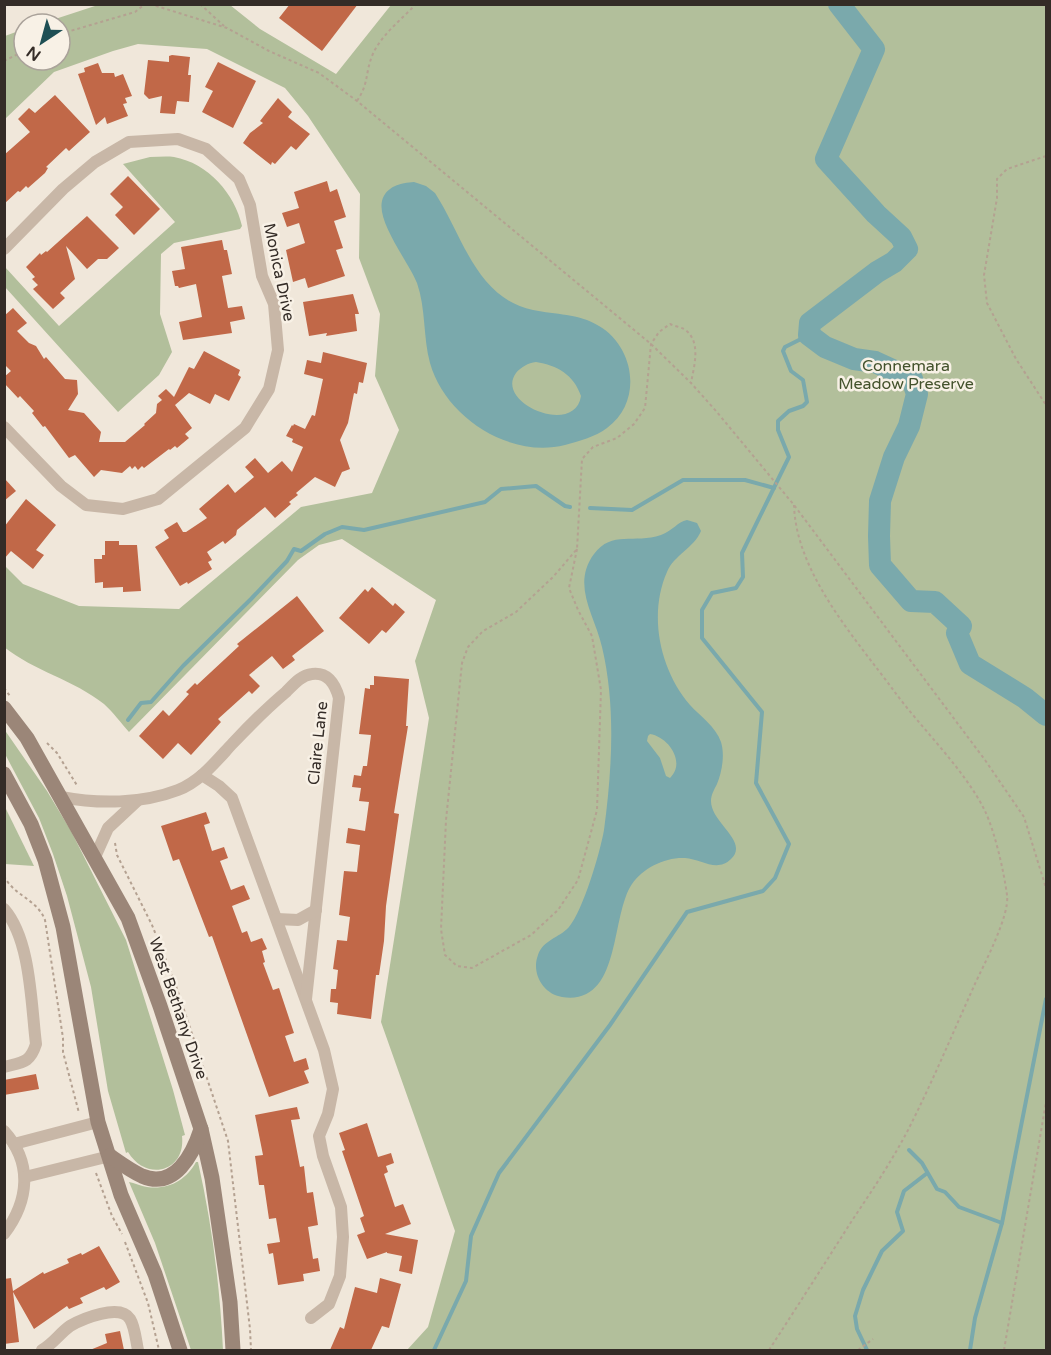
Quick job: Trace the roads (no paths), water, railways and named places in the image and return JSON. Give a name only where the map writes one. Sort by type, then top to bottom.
[{"type":"main road","name":"West Bethany Drive","points":[[4,708],[27,738],[128,918],[201,1129],[212,1178],[230,1302],[233,1350]]},
{"type":"main road","points":[[4,774],[31,824],[42,851],[63,927],[98,1122],[121,1195],[155,1274],[180,1350]]},
{"type":"main road","points":[[110,1156],[142,1176],[154,1179],[164,1178],[173,1174],[189,1158],[201,1129]]},
{"type":"street","name":"Monica Drive","points":[[4,249],[63,189],[95,162],[129,142],[178,139],[206,149],[239,179],[250,205],[262,276],[274,304],[278,350],[268,389],[245,428],[158,499],[123,509],[87,505],[61,486],[4,427]]},
{"type":"street","name":"Claire Lane","points":[[61,797],[92,802],[138,800],[178,790],[202,775],[265,710],[301,679],[310,674],[322,674],[335,684],[339,698],[306,999]]},
{"type":"street","name":"Claire Lane","points":[[202,775],[232,798],[324,1050],[333,1089],[328,1114],[319,1136],[323,1156],[341,1207],[343,1237],[340,1276],[329,1304],[311,1318]]},
{"type":"street","name":"Claire Lane","points":[[95,857],[108,828],[138,800]]},
{"type":"street","points":[[4,909],[12,918],[22,939],[36,1044],[30,1058],[26,1061],[4,1067]]},
{"type":"street","points":[[277,919],[298,920],[316,910]]},
{"type":"street","points":[[14,1144],[98,1122]]},
{"type":"street","points":[[4,1131],[14,1144],[22,1161],[25,1177],[23,1198],[18,1214],[4,1234]]},
{"type":"street","points":[[25,1177],[110,1156]]},
{"type":"street","points":[[42,1350],[71,1326],[113,1311],[128,1316],[138,1350]]},
{"type":"water","points":[[414,182],[426,186],[435,193],[473,263],[498,293],[514,303],[533,310],[583,319],[599,326],[611,335],[627,361],[630,390],[626,404],[607,428],[565,445],[544,448],[523,446],[482,430],[450,401],[438,383],[430,363],[417,283],[389,231],[382,210],[382,201],[390,189],[399,184]],"holes":[[[530,363],[544,363],[564,372],[574,382],[581,396],[576,408],[565,414],[552,415],[525,404],[516,395],[512,384],[516,373]]]},
{"type":"water","points":[[684,521],[697,523],[701,531],[667,572],[658,606],[660,642],[671,676],[680,691],[690,705],[712,727],[721,742],[722,769],[711,801],[715,814],[733,838],[736,852],[731,859],[720,865],[677,858],[648,868],[642,873],[632,884],[625,898],[605,974],[595,988],[581,996],[562,997],[549,992],[540,982],[536,962],[540,950],[547,942],[569,927],[585,895],[604,830],[611,761],[609,692],[602,647],[585,589],[587,566],[594,554],[608,542],[661,535]],"holes":[[[650,734],[669,745],[676,758],[675,772],[670,778],[666,776],[660,758],[647,741]]]},
{"type":"waterway","points":[[839,4],[874,49],[826,159],[876,214],[901,237],[907,249],[894,262],[877,272],[810,323],[809,335],[825,347],[854,359],[875,362],[912,379],[917,394],[909,426],[894,457],[880,501],[880,565],[911,601],[935,602],[961,626],[957,633],[970,664],[1025,698],[1046,715]]},
{"type":"waterway","points":[[434,1350],[466,1281],[471,1236],[499,1173],[610,1025],[687,912],[763,891],[775,878],[789,844],[756,783],[762,712],[702,638],[702,610],[712,593],[736,588],[743,577],[742,553],[789,457],[778,430],[778,421],[789,411],[807,402],[803,380],[791,371],[783,351],[785,347],[809,335]]},
{"type":"waterway","points":[[590,508],[632,510],[683,480],[745,480],[774,488]]},
{"type":"waterway","points":[[128,720],[141,703],[151,702],[183,666],[251,599],[287,561],[294,549],[301,551],[325,534],[342,527],[364,530],[485,502],[501,489],[536,486],[570,507]]},
{"type":"waterway","points":[[970,1350],[975,1318],[1002,1223],[1046,999]]},
{"type":"waterway","points":[[909,1150],[922,1163],[937,1189],[945,1192],[959,1207],[1002,1223]]},
{"type":"waterway","points":[[867,1350],[857,1329],[855,1316],[863,1290],[882,1251],[903,1231],[897,1212],[904,1191],[926,1174]]},
{"type":"park label","name":"Connemara Meadow Preserve","points":[[906,374]]}]
